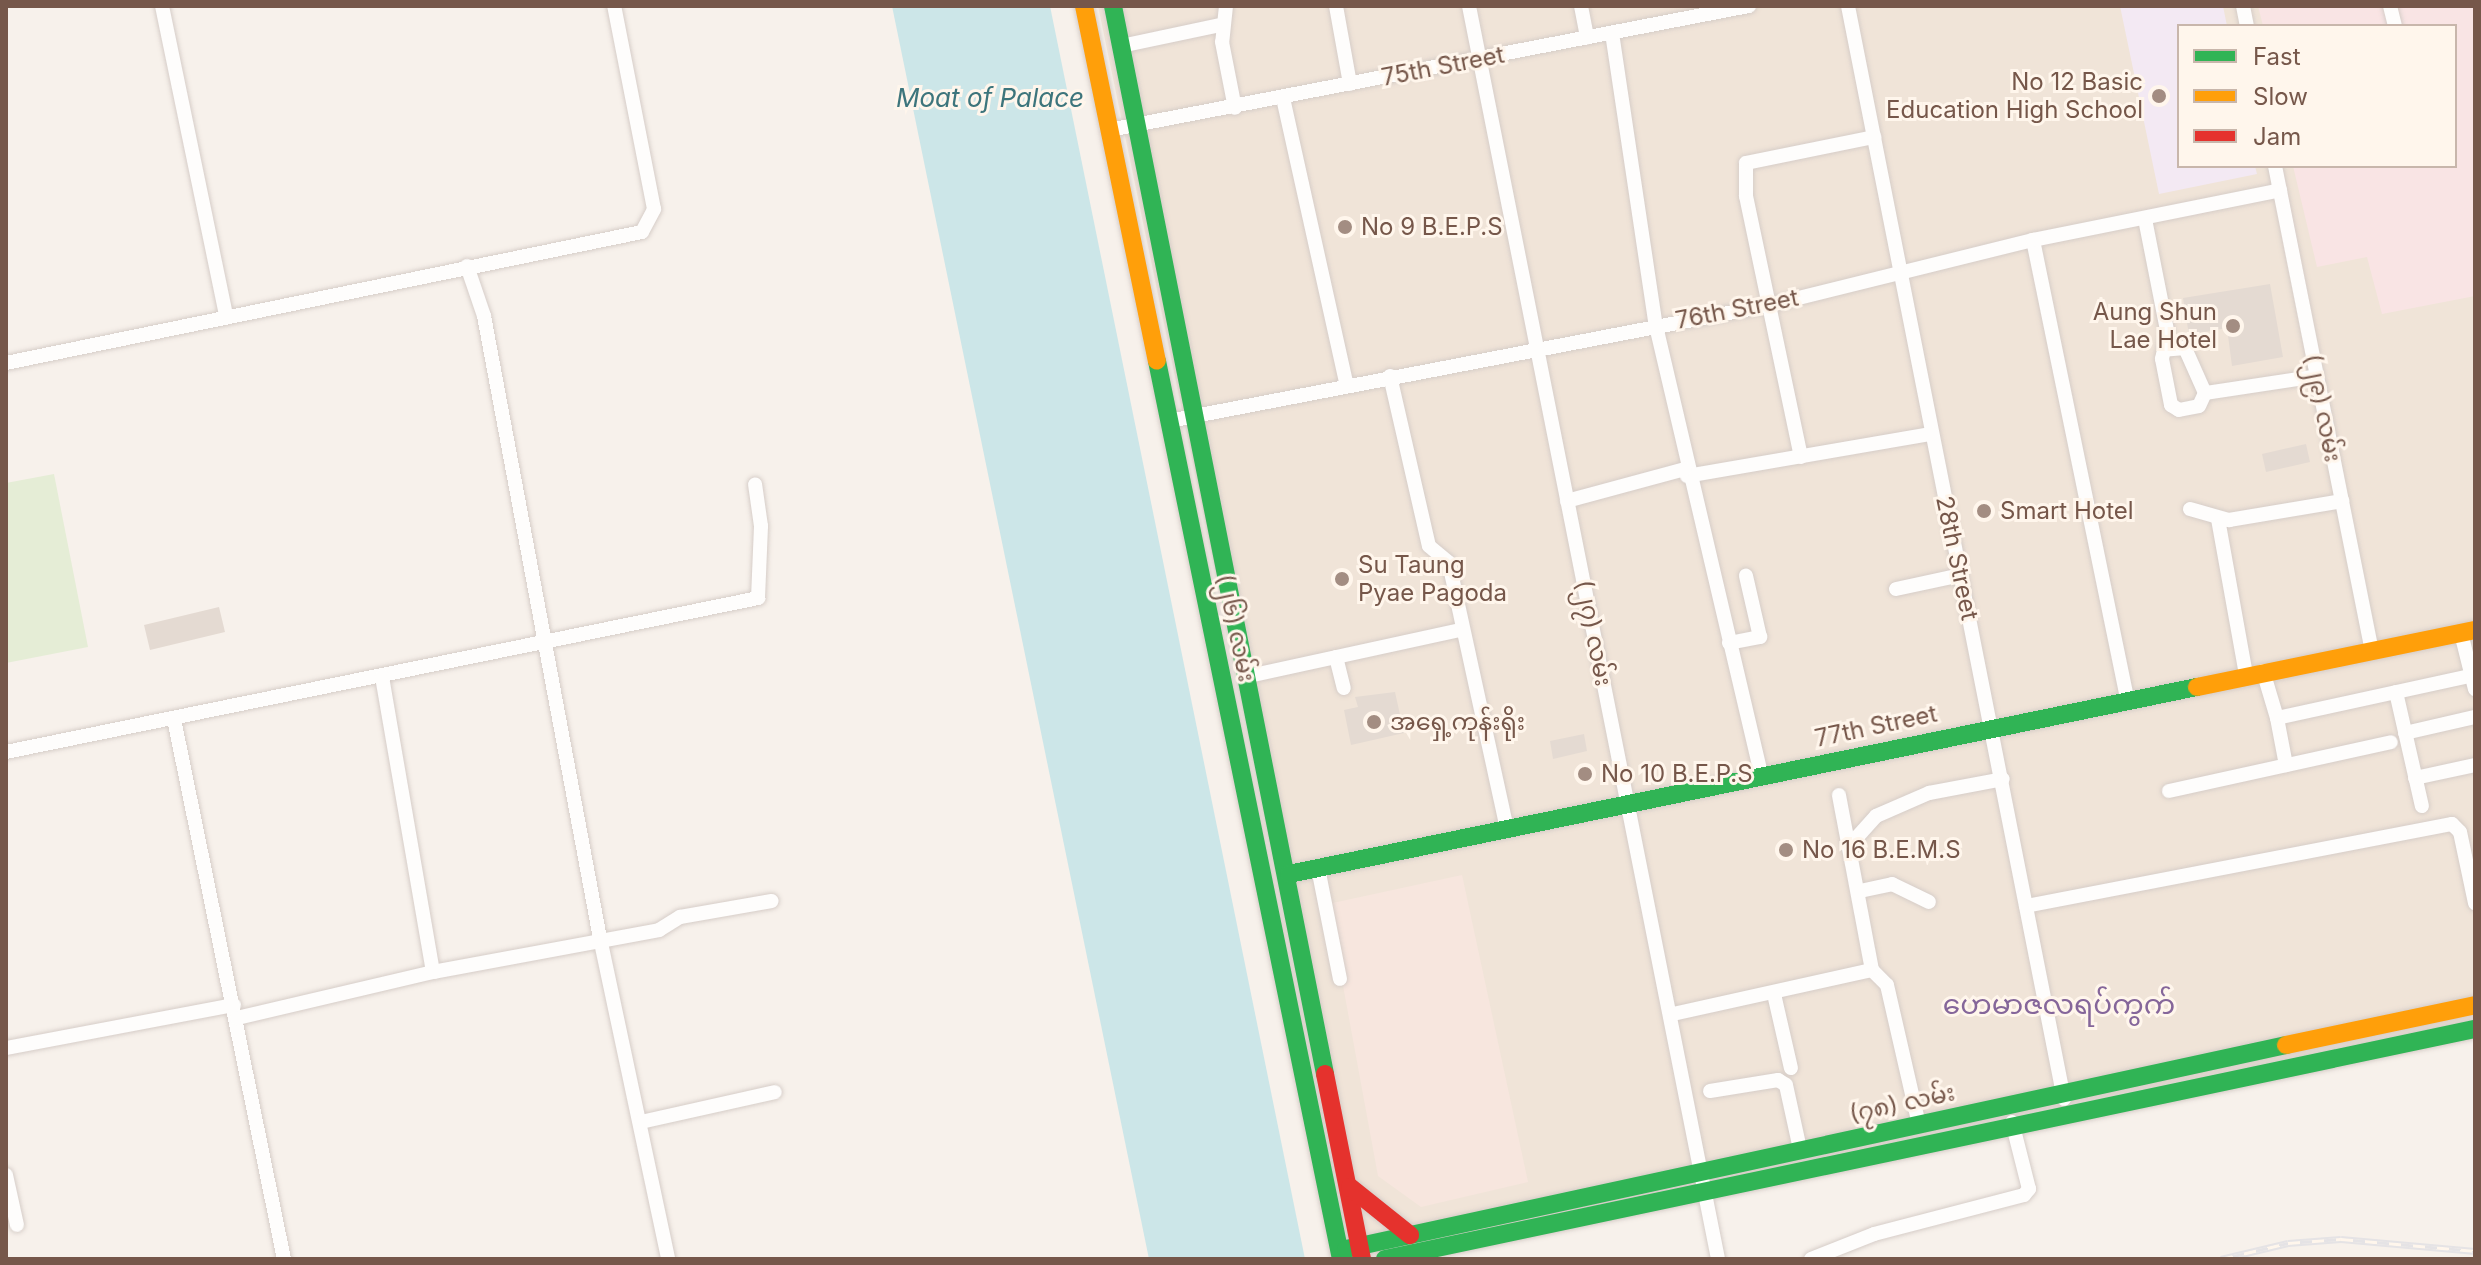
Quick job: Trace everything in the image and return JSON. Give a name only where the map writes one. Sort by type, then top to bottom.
[{"type":"main road","name":"(၂၆) လမ်း","points":[[1084,6],[1341,1255]]},
{"type":"main road","name":"(၂၆) လမ်း","points":[[1113,6],[1191,417],[1249,676],[1289,874],[1360,1252]]},
{"type":"main road","name":"77th Street","points":[[1289,874],[1628,805],[1992,725],[2468,631]]},
{"type":"main road","name":"(၇၈) လမ်း","points":[[1341,1255],[1360,1252],[1410,1235],[1699,1168],[1919,1125],[2063,1091],[2475,1005]]},
{"type":"main road","name":"(၇၈) လမ်း","points":[[1385,1259],[2012,1122],[2475,1029]]},
{"type":"main road","points":[[1350,1187],[1410,1235]]},
{"type":"street","points":[[162,6],[226,316]]},
{"type":"street","points":[[6,363],[467,266],[638,234],[651,223],[654,209],[614,6]]},
{"type":"street","points":[[1226,6],[1221,25],[1235,108]]},
{"type":"street","points":[[1336,6],[1350,84]]},
{"type":"street","name":"(၂၇) လမ်း","points":[[1469,6],[1534,351],[1673,1014],[1702,1189],[1718,1259]]},
{"type":"street","points":[[1581,6],[1587,37]]},
{"type":"street","name":"75th Street","points":[[1109,130],[1749,6]]},
{"type":"street","name":"28th Street","points":[[1848,6],[1931,434],[2003,779],[2066,1111]]},
{"type":"street","points":[[1121,46],[1221,25]]},
{"type":"street","points":[[1612,33],[1656,326],[1686,473],[1761,775]]},
{"type":"street","points":[[1283,98],[1346,383]]},
{"type":"street","points":[[1801,457],[1746,196],[1746,163],[1874,137]]},
{"type":"street","name":"(၂၉) လမ်း","points":[[2275,168],[2372,651]]},
{"type":"street","name":"76th Street","points":[[1169,421],[1346,383],[1534,351],[1770,305],[2033,240],[2280,190]]},
{"type":"street","points":[[2145,219],[2167,330],[2164,350],[2174,410],[2199,406],[2205,393],[2183,345],[2164,350]]},
{"type":"street","points":[[2033,240],[2127,699]]},
{"type":"street","points":[[467,266],[484,316],[600,938],[668,1259]]},
{"type":"street","points":[[1390,376],[1429,546],[1449,563],[1460,630],[1507,829]]},
{"type":"street","points":[[2205,393],[2317,376]]},
{"type":"street","points":[[1567,501],[1686,473],[1931,434]]},
{"type":"street","points":[[6,752],[758,598],[761,526],[755,484]]},
{"type":"street","points":[[2190,509],[2218,519],[2342,501]]},
{"type":"street","points":[[2218,519],[2254,673],[2277,718],[2286,765]]},
{"type":"street","points":[[1896,589],[1961,575]]},
{"type":"street","points":[[1729,643],[1760,637],[1746,576]]},
{"type":"street","points":[[1249,676],[1460,630]]},
{"type":"street","points":[[2277,718],[2396,692],[2474,680],[2468,631]]},
{"type":"street","points":[[1336,657],[1344,688]]},
{"type":"street","points":[[382,676],[433,972]]},
{"type":"street","points":[[2396,692],[2422,806]]},
{"type":"street","points":[[2405,733],[2475,717]]},
{"type":"street","points":[[174,719],[284,1259]]},
{"type":"street","points":[[2169,791],[2391,742]]},
{"type":"street","points":[[2415,778],[2475,765]]},
{"type":"street","points":[[1850,845],[1876,816],[1929,793],[2003,779]]},
{"type":"street","points":[[1839,795],[1860,891],[1872,970],[1887,985],[1919,1125]]},
{"type":"street","points":[[2026,906],[2452,824],[2460,832],[2475,903]]},
{"type":"street","points":[[1318,868],[1340,979]]},
{"type":"street","points":[[1860,891],[1892,884],[1929,902]]},
{"type":"street","points":[[6,1048],[236,1012],[600,938],[659,930],[680,917],[772,901]]},
{"type":"street","points":[[1673,1014],[1872,970]]},
{"type":"street","points":[[1774,994],[1791,1068]]},
{"type":"street","points":[[1710,1091],[1778,1080],[1786,1085],[1800,1149]]},
{"type":"street","points":[[641,1122],[775,1092]]},
{"type":"street","points":[[1811,1259],[1874,1234],[2024,1195],[2029,1189],[2012,1122]]},
{"type":"street","points":[[6,1175],[17,1225]]},
{"type":"street","points":[[1475,1240],[1479,1259]]},
{"type":"shaded area","points":[[1098,6],[2475,6],[2475,1020],[1357,1251]]},
{"type":"shaded area","name":"No 12 Basic Education High School","points":[[2120,6],[2223,6],[2227,24],[2177,24],[2177,168],[2256,168],[2257,174],[2159,194]]},
{"type":"shaded area","points":[[2258,6],[2475,6],[2475,296],[2382,314],[2367,257],[2317,267],[2293,168],[2457,168],[2457,24],[2262,24]]},
{"type":"shaded area","points":[[1462,875],[1528,1182],[1421,1207],[1378,1176],[1328,904]]},
{"type":"green space","points":[[54,474],[88,647],[6,663],[6,483]]},
{"type":"water","name":"Moat of Palace","points":[[892,6],[1050,6],[1305,1259],[1149,1259]]},
{"type":"building","name":"Aung Shun Lae Hotel","points":[[2270,284],[2283,357],[2232,366],[2227,328],[2189,335],[2183,298]]},
{"type":"building","points":[[2306,444],[2310,462],[2266,472],[2262,454]]},
{"type":"building","points":[[219,607],[225,632],[150,650],[144,625]]},
{"type":"building","name":"အရှေ့ကုန်းရိုး","points":[[1395,692],[1404,733],[1351,745],[1344,710],[1358,707],[1355,697]]},
{"type":"building","points":[[1584,734],[1587,751],[1553,759],[1550,741]]},
{"type":"railway","points":[[2221,1259],[2288,1243],[2341,1239],[2475,1251]]},
{"type":"traffic: fast","points":[[1113,6],[1325,1074]]},
{"type":"traffic: fast","points":[[1157,361],[1341,1259]]},
{"type":"traffic: fast","points":[[1289,874],[2197,687]]},
{"type":"traffic: fast","points":[[1385,1259],[2475,1029]]},
{"type":"traffic: fast","points":[[1346,1249],[2286,1045]]},
{"type":"traffic: slow","points":[[1084,6],[1157,361]]},
{"type":"traffic: slow","points":[[2197,687],[2475,630]]},
{"type":"traffic: slow","points":[[2286,1045],[2475,1005]]},
{"type":"traffic: jam","points":[[1325,1074],[1362,1259]]},
{"type":"traffic: jam","points":[[1350,1187],[1410,1235]]},
{"type":"place","name":"No 12 Basic Education High School","points":[[2159,96]]},
{"type":"place","name":"No 9 B.E.P.S","points":[[1345,227]]},
{"type":"place","name":"Aung Shun Lae Hotel","points":[[2233,326]]},
{"type":"place","name":"Smart Hotel","points":[[1984,511]]},
{"type":"place","name":"Su Taung Pyae Pagoda","points":[[1342,579]]},
{"type":"place","name":"အရှေ့ကုန်းရိုး","points":[[1374,722]]},
{"type":"place","name":"No 10 B.E.P.S","points":[[1585,774]]},
{"type":"place","name":"No 16 B.E.M.S","points":[[1786,850]]},
{"type":"district","name":"ဟေမာဇလရပ်ကွက်","points":[[2059,1004]]}]
